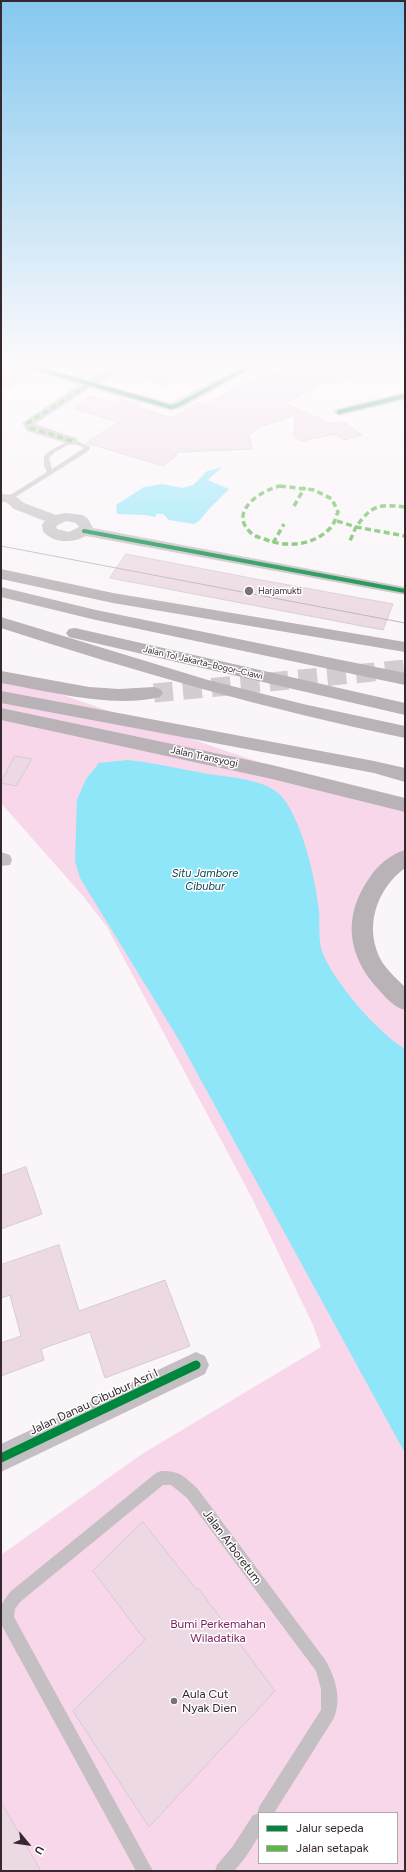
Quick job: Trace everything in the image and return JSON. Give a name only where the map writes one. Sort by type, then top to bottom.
[{"type":"highway","points":[[1,574],[113,598],[405,647]]},
{"type":"highway","points":[[1,592],[96,615],[405,679]]},
{"type":"highway","name":"Jalan Tol Jakarta–Bogor–Ciawi","points":[[1,616],[405,709]]},
{"type":"highway","points":[[1,622],[109,658],[271,703],[405,732]]},
{"type":"highway","points":[[1,677],[89,693],[119,695],[154,693]]},
{"type":"highway","name":"Jalan Transyogi","points":[[5,706],[374,767],[405,775]]},
{"type":"highway","name":"Jalan Transyogi","points":[[5,706],[405,805]]},
{"type":"highway","points":[[374,767],[405,770]]},
{"type":"highway","points":[[405,857],[394,863],[381,876],[370,895],[361,926],[363,946],[373,966],[390,987],[405,1001]]},
{"type":"street","points":[[5,498],[19,506],[55,520]]},
{"type":"street","points":[[84,531],[86,525],[77,518],[65,517],[55,520],[49,525],[50,532],[53,534],[69,537],[84,531],[177,550],[405,591]]},
{"type":"street","name":"Jalan Danau Cibubur Asri I","points":[[1,1458],[196,1365]]},
{"type":"lane","points":[[49,454],[46,457],[47,466],[51,473]]},
{"type":"lane","points":[[5,498],[51,473],[79,454]]},
{"type":"lane","name":"Jalan Arboretum","points":[[145,1871],[6,1618],[8,1606],[15,1596],[160,1478],[174,1478],[192,1493],[321,1666],[328,1684],[330,1693],[328,1712],[265,1812]]},
{"type":"lane","points":[[223,1871],[239,1852],[258,1824]]},
{"type":"green space","name":"Bumi Perkemahan Wiladatika","points":[[1,674],[326,785],[405,805],[405,853],[357,916],[405,1008],[405,1871],[1,1871],[1,1555],[142,1454],[321,1347],[313,1325],[251,1196],[107,927],[83,896],[1,803]]},
{"type":"water","points":[[222,467],[208,480],[229,489],[200,520],[194,524],[169,520],[163,514],[156,514],[156,517],[117,514],[116,505],[144,487],[163,484],[182,488],[193,485],[207,471]]},
{"type":"water","name":"Situ Jambore Cibubur","points":[[128,760],[245,779],[271,788],[278,793],[294,816],[306,848],[315,883],[322,951],[336,977],[357,1005],[382,1031],[405,1049],[405,1453],[179,1040],[80,878],[75,861],[77,800],[86,779],[99,763]]},
{"type":"building","points":[[124,454],[177,455],[163,466]]},
{"type":"building","points":[[126,554],[393,604],[383,630],[110,578]]},
{"type":"building","points":[[15,756],[32,759],[16,786],[1,783]]},
{"type":"building","points":[[26,1167],[42,1214],[1,1229],[1,1176]]},
{"type":"building","points":[[59,1245],[79,1311],[165,1280],[190,1346],[105,1378],[90,1332],[41,1349],[44,1360],[1,1376],[1,1343],[21,1336],[10,1295],[1,1298],[1,1265]]},
{"type":"building","name":"Aula Cut Nyak Dien","points":[[143,1522],[196,1589],[198,1588],[275,1691],[149,1827],[73,1711],[145,1640],[93,1571]]},
{"type":"building","points":[[1,1802],[41,1871],[1,1871]]},
{"type":"tunnel","points":[[154,693],[405,669]]},
{"type":"tram line","points":[[1,546],[405,623]]},
{"type":"marked path","points":[[280,486],[314,490],[332,499],[338,512],[333,525],[320,536],[301,544],[278,544],[255,536],[246,528],[244,523],[247,507],[250,502],[261,493],[280,486]]},
{"type":"marked path","points":[[294,506],[305,487]]},
{"type":"marked path","points":[[405,507],[387,505],[376,506],[367,513],[356,527],[405,536]]},
{"type":"marked path","points":[[337,521],[356,527],[349,543]]},
{"type":"marked path","points":[[273,543],[284,524]]},
{"type":"cycle path","points":[[84,531],[405,591]]},
{"type":"cycle path","points":[[1,1458],[196,1365]]},
{"type":"place","name":"Harjamukti","points":[[249,591]]},
{"type":"place","name":"Aula Cut Nyak Dien","points":[[174,1701]]}]
